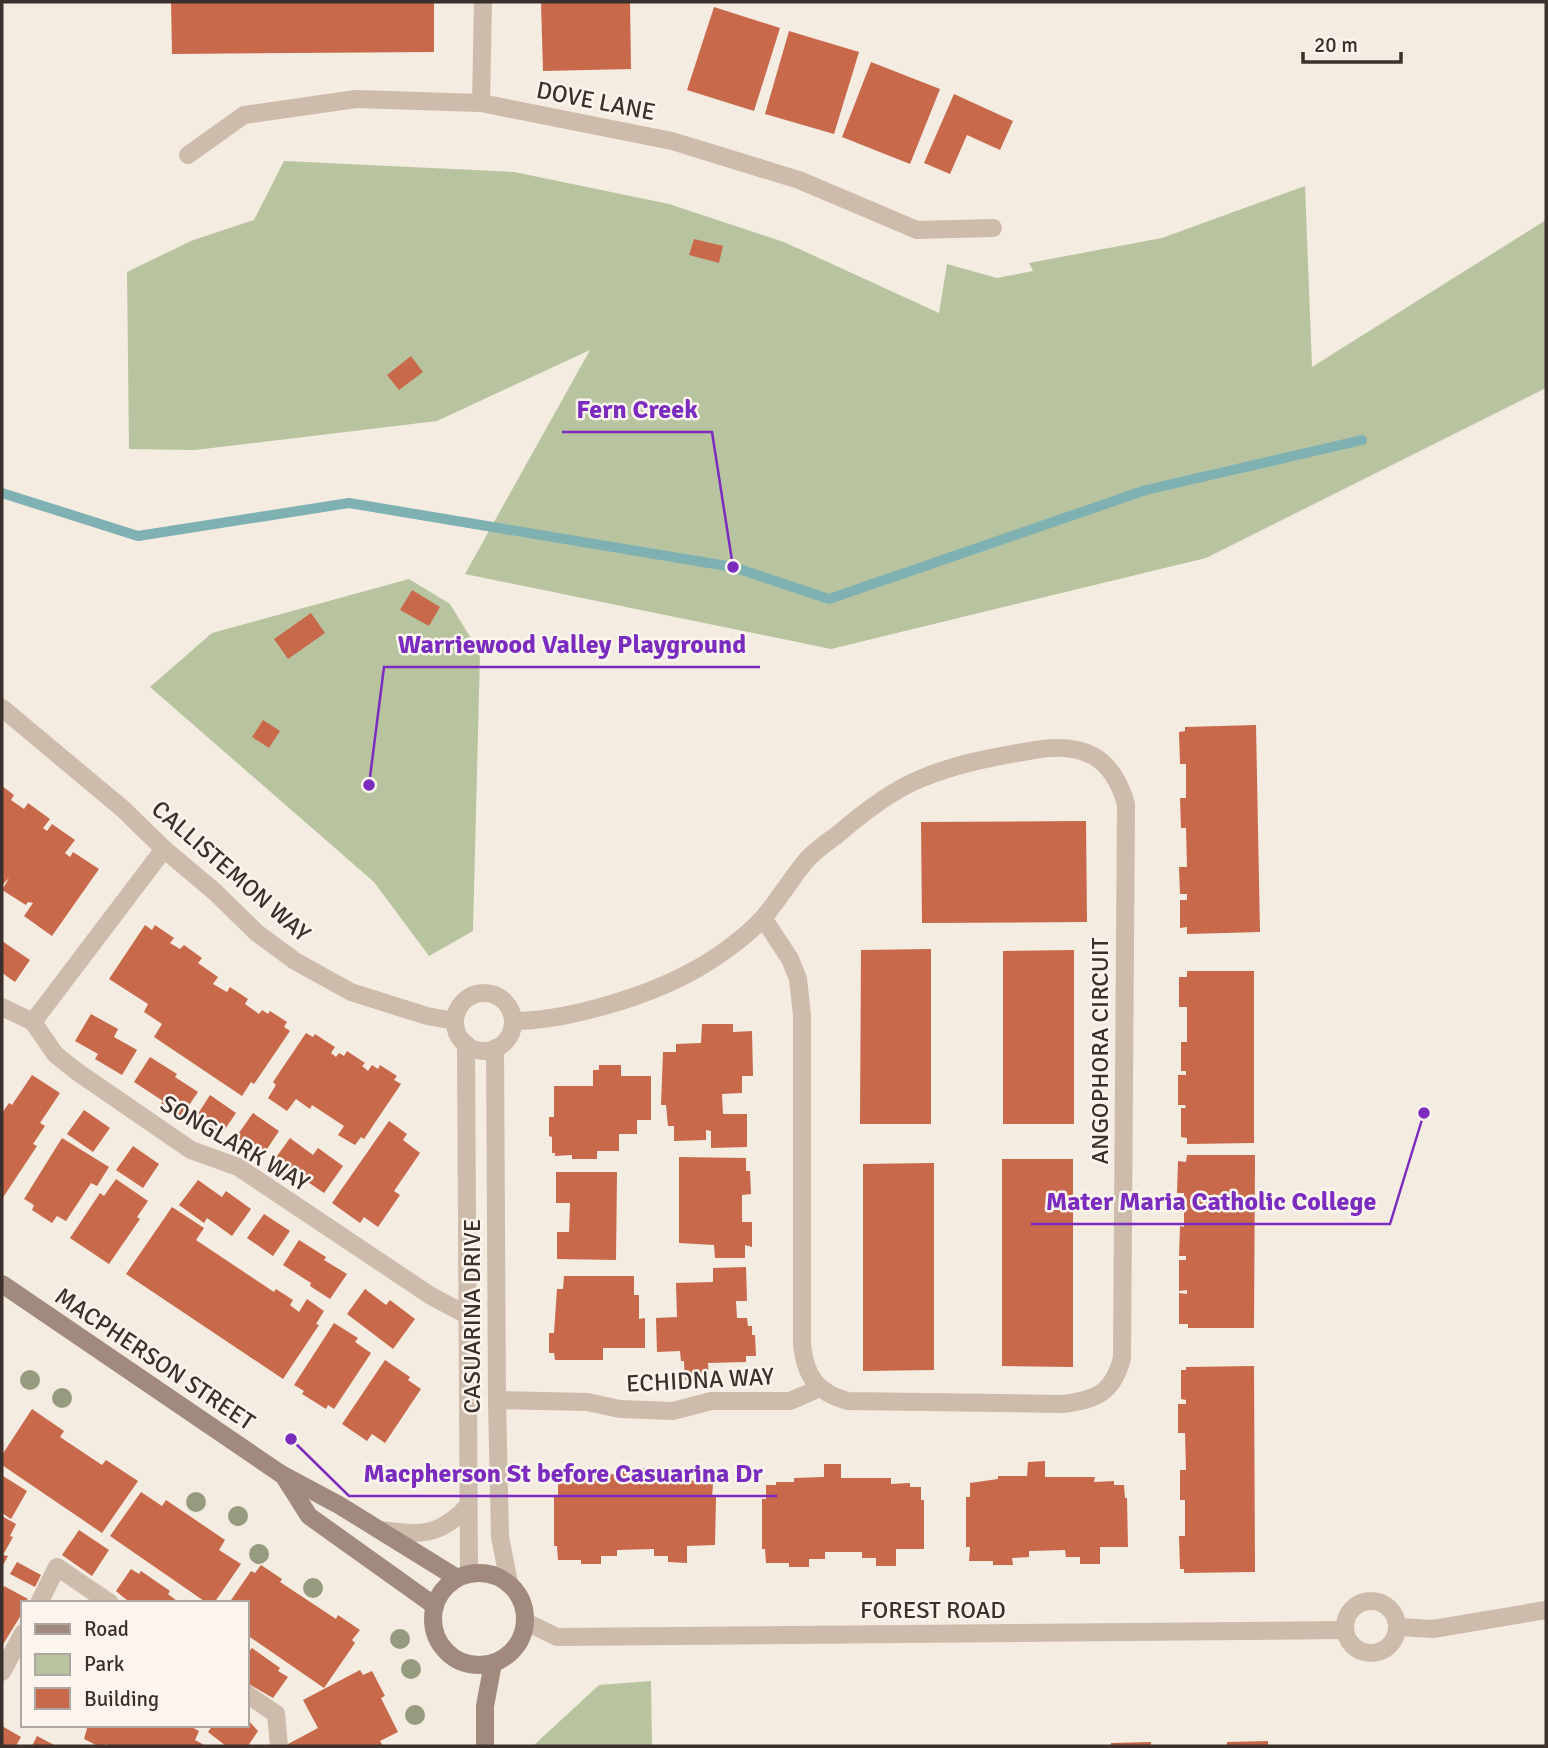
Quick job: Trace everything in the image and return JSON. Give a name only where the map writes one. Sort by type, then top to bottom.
[{"type":"street","points":[[481,103],[483,2]]},
{"type":"street","name":"DOVE LANE","points":[[188,155],[244,115],[356,99],[481,103],[672,141],[799,180],[917,230],[993,229]]},
{"type":"street","name":"CALLISTEMON WAY","points":[[2,708],[123,809],[257,933],[295,961],[351,992],[427,1016],[455,1021]]},
{"type":"street","name":"ANGOPHORA CIRCUIT","points":[[513,1021],[527,1021],[610,1005],[692,972],[739,939],[763,918],[806,860],[859,816],[919,779],[975,760],[1049,748],[1084,750],[1110,768],[1121,784],[1126,804],[1122,1358],[1118,1373],[1111,1385],[1099,1395],[1086,1401],[1063,1404],[848,1401],[830,1396],[820,1388]]},
{"type":"street","points":[[2,1007],[33,1022],[164,849]]},
{"type":"street","points":[[763,918],[790,959],[798,979],[802,1015],[802,1344],[803,1360],[820,1388]]},
{"type":"street","points":[[479,993],[498,996],[506,1003],[513,1021],[508,1037],[495,1048],[481,1050],[466,1044],[456,1030],[455,1021],[462,1003],[479,993]]},
{"type":"street","name":"SONGLARK WAY","points":[[33,1022],[55,1054],[191,1150],[238,1167],[431,1296],[467,1315]]},
{"type":"street","name":"CASUARINA DRIVE","points":[[463,1576],[468,1506],[466,1044]]},
{"type":"street","name":"CASUARINA DRIVE","points":[[495,1048],[500,1537],[509,1583]]},
{"type":"street","name":"MACPHERSON STREET","points":[[2,1284],[281,1474],[463,1576]]},
{"type":"street","name":"ECHIDNA WAY","points":[[497,1400],[587,1402],[620,1409],[673,1411],[711,1401],[790,1401],[820,1388]]},
{"type":"street","name":"MACPHERSON STREET","points":[[281,1474],[309,1516],[435,1606]]},
{"type":"street","points":[[380,1530],[416,1534],[438,1530],[453,1521],[468,1506]]},
{"type":"street","points":[[40,1601],[57,1567],[107,1601]]},
{"type":"street","points":[[483,1572],[497,1576],[509,1583],[519,1594],[524,1607],[526,1622],[523,1635],[506,1657],[493,1663],[464,1663],[452,1656],[435,1634],[432,1620],[439,1595],[463,1576],[483,1572]]},
{"type":"street","points":[[1369,1601],[1380,1602],[1389,1608],[1396,1616],[1398,1627],[1389,1647],[1368,1653],[1357,1649],[1349,1641],[1345,1630],[1351,1610],[1369,1601]]},
{"type":"street","points":[[1398,1627],[1433,1629],[1546,1610]]},
{"type":"street","name":"FOREST ROAD","points":[[526,1622],[557,1637],[1345,1630]]},
{"type":"street","points":[[2,1672],[21,1637]]},
{"type":"street","points":[[485,1746],[485,1706],[493,1663]]},
{"type":"street","points":[[248,1695],[276,1714],[279,1746]]},
{"type":"green space","points":[[284,161],[514,172],[669,204],[784,242],[939,313],[947,264],[997,278],[1033,271],[1029,263],[1162,238],[1305,186],[1312,367],[1546,220],[1546,388],[1206,558],[831,649],[465,574],[590,350],[437,421],[195,450],[129,449],[127,272],[191,241],[254,220]]},
{"type":"green space","points":[[409,579],[450,604],[480,653],[473,931],[429,956],[374,882],[150,687],[212,633]]},
{"type":"green space","points":[[651,1681],[652,1746],[533,1746],[599,1685]]},
{"type":"building","points":[[171,2],[434,2],[434,52],[172,54]]},
{"type":"building","points":[[541,2],[630,2],[631,69],[543,71]]},
{"type":"building","points":[[714,7],[780,28],[754,111],[687,90]]},
{"type":"building","points":[[789,31],[859,52],[834,134],[765,114]]},
{"type":"building","points":[[871,62],[940,89],[910,164],[842,137]]},
{"type":"building","points":[[954,94],[1013,121],[1000,150],[967,135],[950,174],[924,163]]},
{"type":"building","points":[[694,239],[723,246],[719,263],[689,255]]},
{"type":"building","points":[[411,356],[423,372],[399,390],[387,375]]},
{"type":"building","points":[[412,590],[440,607],[429,626],[400,610]]},
{"type":"building","points":[[311,613],[325,633],[288,659],[274,639]]},
{"type":"building","points":[[263,720],[280,731],[269,748],[252,737]]},
{"type":"building","points":[[1256,725],[1260,932],[1187,934],[1187,927],[1180,928],[1180,900],[1187,900],[1187,894],[1180,894],[1179,867],[1187,867],[1186,828],[1181,828],[1180,798],[1186,798],[1186,764],[1180,764],[1179,732],[1185,731],[1185,727]]},
{"type":"building","points":[[2,786],[14,795],[11,800],[24,809],[28,803],[50,819],[43,828],[47,831],[52,824],[75,840],[65,853],[70,857],[73,852],[99,869],[52,936],[24,916],[33,903],[28,902],[26,905],[2,890],[9,878],[2,885]]},
{"type":"building","points":[[1086,821],[1087,922],[922,923],[921,822]]},
{"type":"building","points":[[145,925],[152,930],[155,925],[174,938],[170,943],[180,949],[184,945],[202,958],[198,963],[218,977],[213,984],[227,992],[230,987],[248,999],[245,1004],[259,1014],[262,1010],[268,1014],[270,1011],[287,1022],[284,1027],[290,1031],[254,1084],[251,1082],[242,1096],[154,1037],[162,1024],[144,1012],[148,1004],[109,979]]},
{"type":"building","points":[[2,941],[30,960],[15,982],[2,973]]},
{"type":"building","points":[[931,949],[931,1124],[860,1124],[861,950]]},
{"type":"building","points":[[1074,950],[1074,1124],[1003,1124],[1003,951]]},
{"type":"building","points":[[1187,971],[1254,971],[1254,1143],[1187,1144],[1187,1138],[1181,1137],[1181,1108],[1186,1108],[1185,1105],[1178,1105],[1178,1075],[1186,1075],[1186,1071],[1181,1071],[1181,1042],[1187,1042],[1187,1007],[1179,1007],[1179,977],[1187,977]]},
{"type":"building","points":[[91,1014],[118,1029],[114,1037],[137,1050],[122,1075],[95,1059],[98,1054],[75,1041]]},
{"type":"building","points":[[702,1024],[733,1024],[733,1032],[752,1031],[753,1076],[742,1076],[742,1093],[722,1094],[723,1114],[747,1114],[747,1147],[711,1148],[711,1131],[706,1130],[706,1140],[674,1141],[674,1126],[668,1126],[666,1105],[661,1105],[663,1052],[676,1052],[676,1044],[701,1043]]},
{"type":"building","points":[[306,1033],[313,1037],[315,1034],[335,1047],[331,1053],[336,1057],[339,1053],[344,1056],[347,1051],[365,1063],[362,1066],[368,1071],[372,1065],[378,1069],[380,1065],[397,1076],[394,1080],[401,1084],[364,1139],[361,1137],[355,1145],[338,1135],[344,1126],[312,1105],[310,1109],[296,1099],[287,1111],[268,1098],[276,1085],[273,1082]]},
{"type":"building","points":[[150,1057],[177,1074],[175,1077],[198,1092],[181,1117],[134,1082]]},
{"type":"building","points":[[599,1065],[621,1065],[621,1076],[651,1076],[651,1120],[637,1120],[637,1134],[619,1134],[619,1151],[597,1151],[597,1159],[572,1159],[572,1155],[555,1156],[555,1153],[552,1153],[552,1137],[549,1136],[549,1117],[554,1117],[554,1086],[593,1086],[593,1070],[599,1070]]},
{"type":"building","points":[[32,1075],[60,1093],[40,1123],[45,1126],[33,1144],[37,1146],[2,1199],[2,1113],[9,1103],[12,1105]]},
{"type":"building","points":[[210,1095],[236,1113],[219,1138],[194,1120]]},
{"type":"building","points":[[84,1110],[110,1128],[93,1152],[67,1134]]},
{"type":"building","points":[[253,1113],[279,1131],[263,1155],[236,1137]]},
{"type":"building","points":[[389,1121],[407,1134],[403,1140],[420,1153],[394,1191],[400,1195],[378,1227],[364,1217],[360,1223],[332,1203]]},
{"type":"building","points":[[62,1138],[109,1167],[97,1186],[91,1183],[66,1221],[57,1216],[52,1223],[32,1210],[34,1205],[24,1199]]},
{"type":"building","points":[[290,1138],[313,1155],[318,1148],[343,1166],[324,1193],[299,1176],[295,1180],[272,1163]]},
{"type":"building","points":[[133,1146],[159,1164],[143,1188],[116,1170]]},
{"type":"building","points":[[1187,1155],[1255,1155],[1254,1328],[1188,1328],[1188,1324],[1179,1324],[1179,1293],[1187,1294],[1187,1290],[1179,1291],[1179,1260],[1186,1260],[1186,1256],[1179,1256],[1180,1226],[1184,1227],[1184,1193],[1177,1193],[1178,1161],[1186,1162]]},
{"type":"building","points":[[679,1157],[746,1158],[746,1171],[750,1171],[751,1194],[742,1195],[742,1222],[752,1222],[752,1247],[745,1245],[745,1258],[715,1258],[714,1245],[679,1243]]},
{"type":"building","points":[[1002,1159],[1073,1159],[1073,1367],[1002,1366]]},
{"type":"building","points":[[934,1163],[934,1370],[863,1371],[863,1164]]},
{"type":"building","points":[[556,1172],[617,1172],[616,1260],[557,1259],[557,1232],[569,1232],[570,1203],[556,1203]]},
{"type":"building","points":[[116,1179],[148,1201],[137,1217],[140,1219],[109,1264],[70,1238],[100,1193],[104,1196]]},
{"type":"building","points":[[198,1180],[222,1197],[226,1191],[251,1209],[232,1236],[207,1218],[204,1223],[179,1205]]},
{"type":"building","points":[[172,1207],[204,1228],[196,1240],[274,1292],[276,1289],[293,1300],[290,1305],[299,1312],[307,1299],[324,1311],[316,1324],[319,1325],[283,1379],[126,1274]]},
{"type":"building","points":[[264,1214],[290,1231],[273,1256],[247,1238]]},
{"type":"building","points":[[299,1240],[347,1274],[330,1299],[283,1265]]},
{"type":"building","points":[[746,1267],[747,1301],[736,1301],[737,1318],[747,1318],[748,1326],[752,1326],[756,1356],[746,1356],[746,1362],[708,1363],[709,1380],[685,1380],[684,1361],[681,1361],[680,1351],[657,1352],[656,1318],[677,1317],[676,1283],[713,1282],[713,1268]]},
{"type":"building","points":[[564,1276],[634,1276],[634,1295],[639,1295],[639,1319],[645,1318],[645,1348],[603,1348],[603,1360],[555,1360],[554,1353],[549,1353],[549,1333],[554,1333],[557,1289],[563,1289]]},
{"type":"building","points":[[365,1289],[386,1305],[390,1300],[415,1319],[393,1349],[347,1314]]},
{"type":"building","points":[[334,1323],[358,1338],[355,1342],[371,1353],[334,1409],[328,1405],[326,1409],[302,1394],[304,1391],[294,1385]]},
{"type":"building","points":[[385,1360],[410,1377],[408,1380],[421,1389],[385,1443],[372,1434],[367,1441],[342,1424]]},
{"type":"building","points":[[1254,1366],[1255,1572],[1184,1573],[1184,1569],[1180,1569],[1179,1536],[1185,1536],[1185,1500],[1180,1500],[1180,1470],[1186,1470],[1185,1433],[1178,1433],[1178,1404],[1186,1404],[1186,1400],[1181,1399],[1181,1370],[1186,1370],[1186,1367]]},
{"type":"building","points":[[32,1409],[64,1431],[60,1437],[102,1465],[106,1460],[138,1481],[102,1533],[2,1465],[2,1455]]},
{"type":"building","points":[[1045,1461],[1045,1477],[1095,1477],[1094,1482],[1114,1481],[1114,1485],[1124,1485],[1127,1498],[1128,1547],[1100,1547],[1100,1564],[1080,1564],[1080,1557],[1066,1557],[1065,1550],[1029,1551],[1029,1557],[1012,1558],[1013,1565],[993,1565],[993,1561],[969,1561],[970,1547],[966,1547],[966,1497],[970,1497],[970,1483],[998,1479],[998,1476],[1027,1476],[1028,1462]]},
{"type":"building","points":[[824,1464],[841,1464],[841,1478],[891,1478],[891,1484],[910,1483],[910,1487],[921,1487],[921,1500],[924,1500],[924,1549],[896,1549],[896,1566],[876,1566],[876,1558],[862,1558],[862,1552],[825,1552],[825,1559],[809,1559],[809,1567],[789,1567],[789,1563],[766,1563],[765,1549],[762,1549],[762,1499],[766,1499],[766,1485],[794,1482],[794,1478],[824,1477]]},
{"type":"building","points":[[651,1468],[652,1476],[682,1476],[683,1480],[713,1484],[712,1497],[716,1497],[715,1545],[687,1546],[687,1563],[668,1562],[668,1556],[654,1556],[654,1549],[617,1550],[617,1556],[601,1556],[601,1564],[581,1564],[581,1560],[558,1560],[557,1546],[554,1546],[554,1496],[558,1496],[558,1482],[568,1482],[568,1478],[586,1478],[586,1474],[616,1474],[616,1469]]},
{"type":"building","points":[[3,1476],[27,1491],[11,1519],[2,1513]]},
{"type":"building","points":[[141,1492],[162,1506],[166,1500],[225,1540],[219,1550],[241,1564],[215,1601],[204,1601],[110,1536]]},
{"type":"building","points":[[2,1516],[16,1524],[10,1536],[13,1537],[3,1555],[8,1556],[2,1567]]},
{"type":"building","points":[[79,1530],[109,1550],[92,1576],[62,1555]]},
{"type":"building","points":[[17,1562],[41,1575],[35,1587],[10,1574]]},
{"type":"building","points":[[261,1565],[282,1579],[280,1582],[336,1619],[338,1615],[360,1630],[352,1640],[355,1643],[324,1688],[248,1636],[248,1601],[230,1601],[251,1571],[255,1573]]},
{"type":"building","points":[[131,1569],[139,1574],[141,1571],[170,1591],[168,1594],[177,1601],[128,1601],[116,1591]]},
{"type":"building","points":[[4,1586],[28,1599],[21,1601],[21,1615],[2,1646]]},
{"type":"building","points":[[252,1648],[288,1677],[273,1698],[248,1684],[249,1651]]},
{"type":"building","points":[[360,1670],[363,1675],[372,1671],[385,1696],[381,1698],[398,1732],[380,1741],[383,1746],[289,1746],[288,1744],[318,1728],[303,1700]]},
{"type":"building","points":[[248,1720],[258,1731],[248,1746],[226,1746],[208,1732],[212,1727],[248,1727]]},
{"type":"building","points":[[2,1726],[21,1737],[16,1746],[2,1746]]},
{"type":"building","points":[[87,1727],[192,1727],[199,1731],[195,1740],[206,1746],[98,1746],[84,1739]]},
{"type":"building","points":[[37,1736],[56,1746],[32,1746]]},
{"type":"building","points":[[1268,1741],[1268,1746],[1227,1746],[1227,1742]]},
{"type":"building","points":[[1151,1742],[1151,1746],[1111,1746],[1111,1743]]},
{"type":"waterway","points":[[2,493],[138,536],[349,503],[733,567],[829,599],[1146,490],[1362,440]]},
{"type":"place","name":"Fern Creek","points":[[733,567]]},
{"type":"place","name":"Warriewood Valley Playground","points":[[369,785]]},
{"type":"place","name":"Mater Maria Catholic College","points":[[1424,1113]]},
{"type":"place","name":"Macpherson St before Casuarina Dr","points":[[291,1439]]}]
